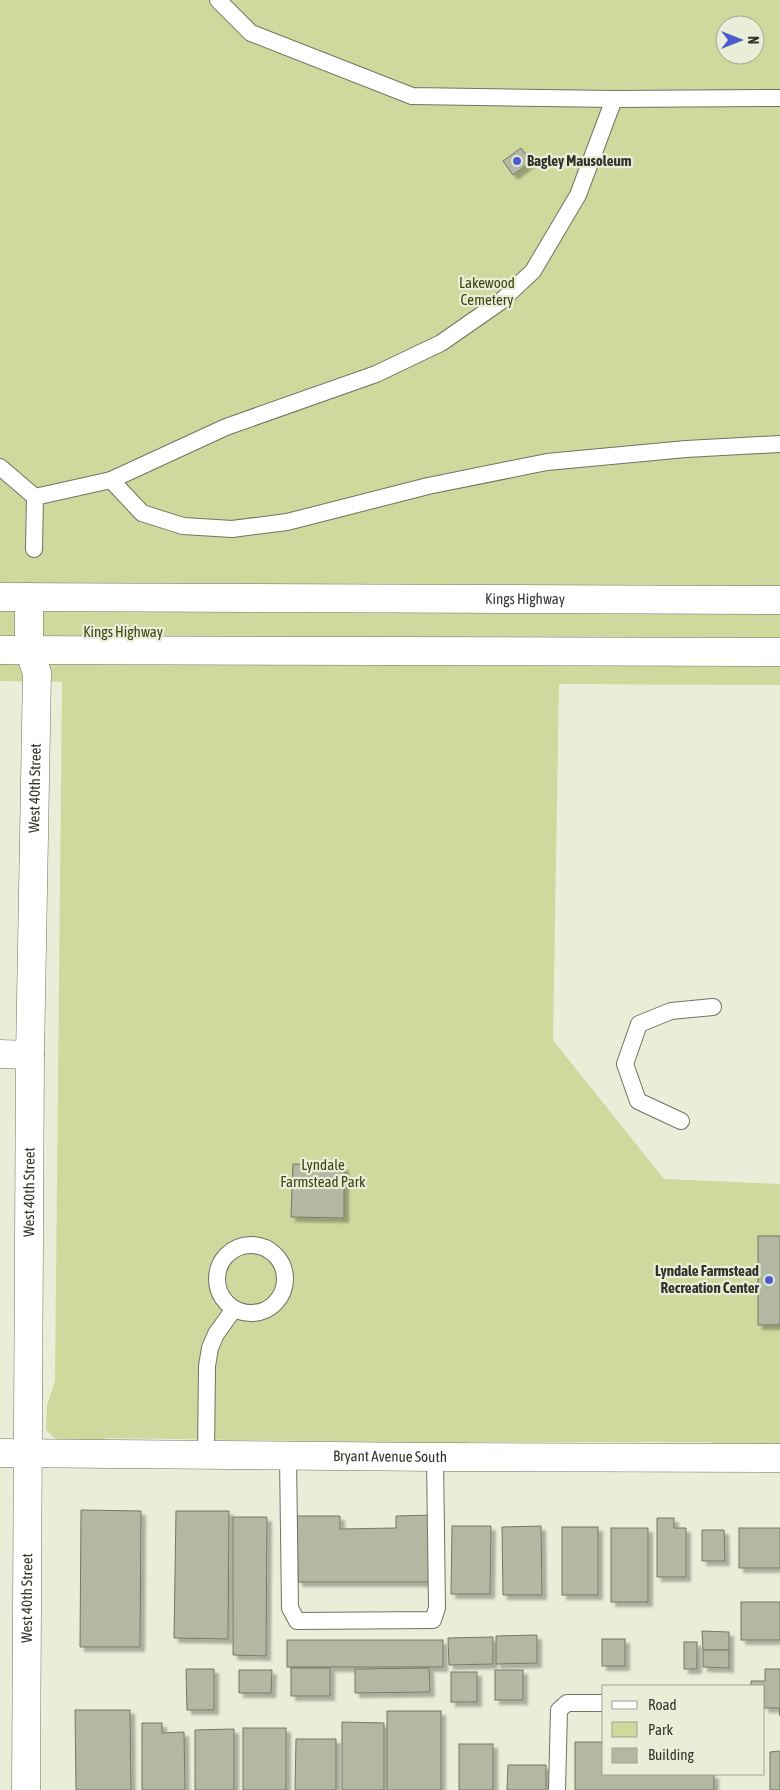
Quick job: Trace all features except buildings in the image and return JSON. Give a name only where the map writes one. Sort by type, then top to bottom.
[{"type":"street","name":"Kings Highway","points":[[0,597],[780,600]]},
{"type":"street","name":"West 40th Street","points":[[26,1790],[30,1055],[37,673],[29,650],[29,597]]},
{"type":"street","points":[[0,650],[780,652]]},
{"type":"street","points":[[0,1054],[30,1055]]},
{"type":"street","name":"Bryant Avenue South","points":[[0,1453],[780,1458]]},
{"type":"lane","points":[[218,0],[250,33],[412,96],[614,99],[780,98]]},
{"type":"lane","points":[[35,497],[111,480],[226,427],[376,374],[441,343],[500,302],[533,271],[578,194],[614,99]]},
{"type":"lane","points":[[111,480],[142,513],[183,526],[232,528],[287,522],[428,486],[547,462],[686,449],[780,444]]},
{"type":"lane","points":[[0,467],[35,497]]},
{"type":"lane","points":[[34,549],[35,497]]},
{"type":"lane","points":[[680,1121],[638,1101],[624,1064],[639,1024],[672,1011],[713,1007]]},
{"type":"lane","points":[[255,1245],[269,1250],[280,1260],[285,1275],[284,1290],[276,1303],[264,1312],[248,1314],[234,1310],[222,1299],[217,1284],[218,1269],[226,1255],[239,1246],[255,1245]]},
{"type":"lane","points":[[206,1455],[207,1366],[210,1348],[216,1334],[234,1310]]},
{"type":"lane","points":[[288,1456],[290,1608],[297,1621],[433,1620],[437,1608],[435,1457]]},
{"type":"lane","points":[[557,1790],[559,1710],[567,1703],[602,1703]]},
{"type":"green space","points":[[0,0],[780,0],[780,685],[559,684],[553,1040],[664,1179],[780,1184],[780,1445],[727,1449],[710,1442],[469,1442],[448,1448],[397,1447],[382,1442],[107,1438],[85,1446],[62,1445],[46,1430],[47,1405],[55,1381],[62,682],[0,681]]},
{"type":"place","name":"Bagley Mausoleum","points":[[517,161]]},
{"type":"place","name":"Lyndale Farmstead Recreation Center","points":[[769,1280]]},
{"type":"park label","name":"Lakewood Cemetery","points":[[487,292]]},
{"type":"park label","name":"Lyndale Farmstead Park","points":[[323,1174]]}]
